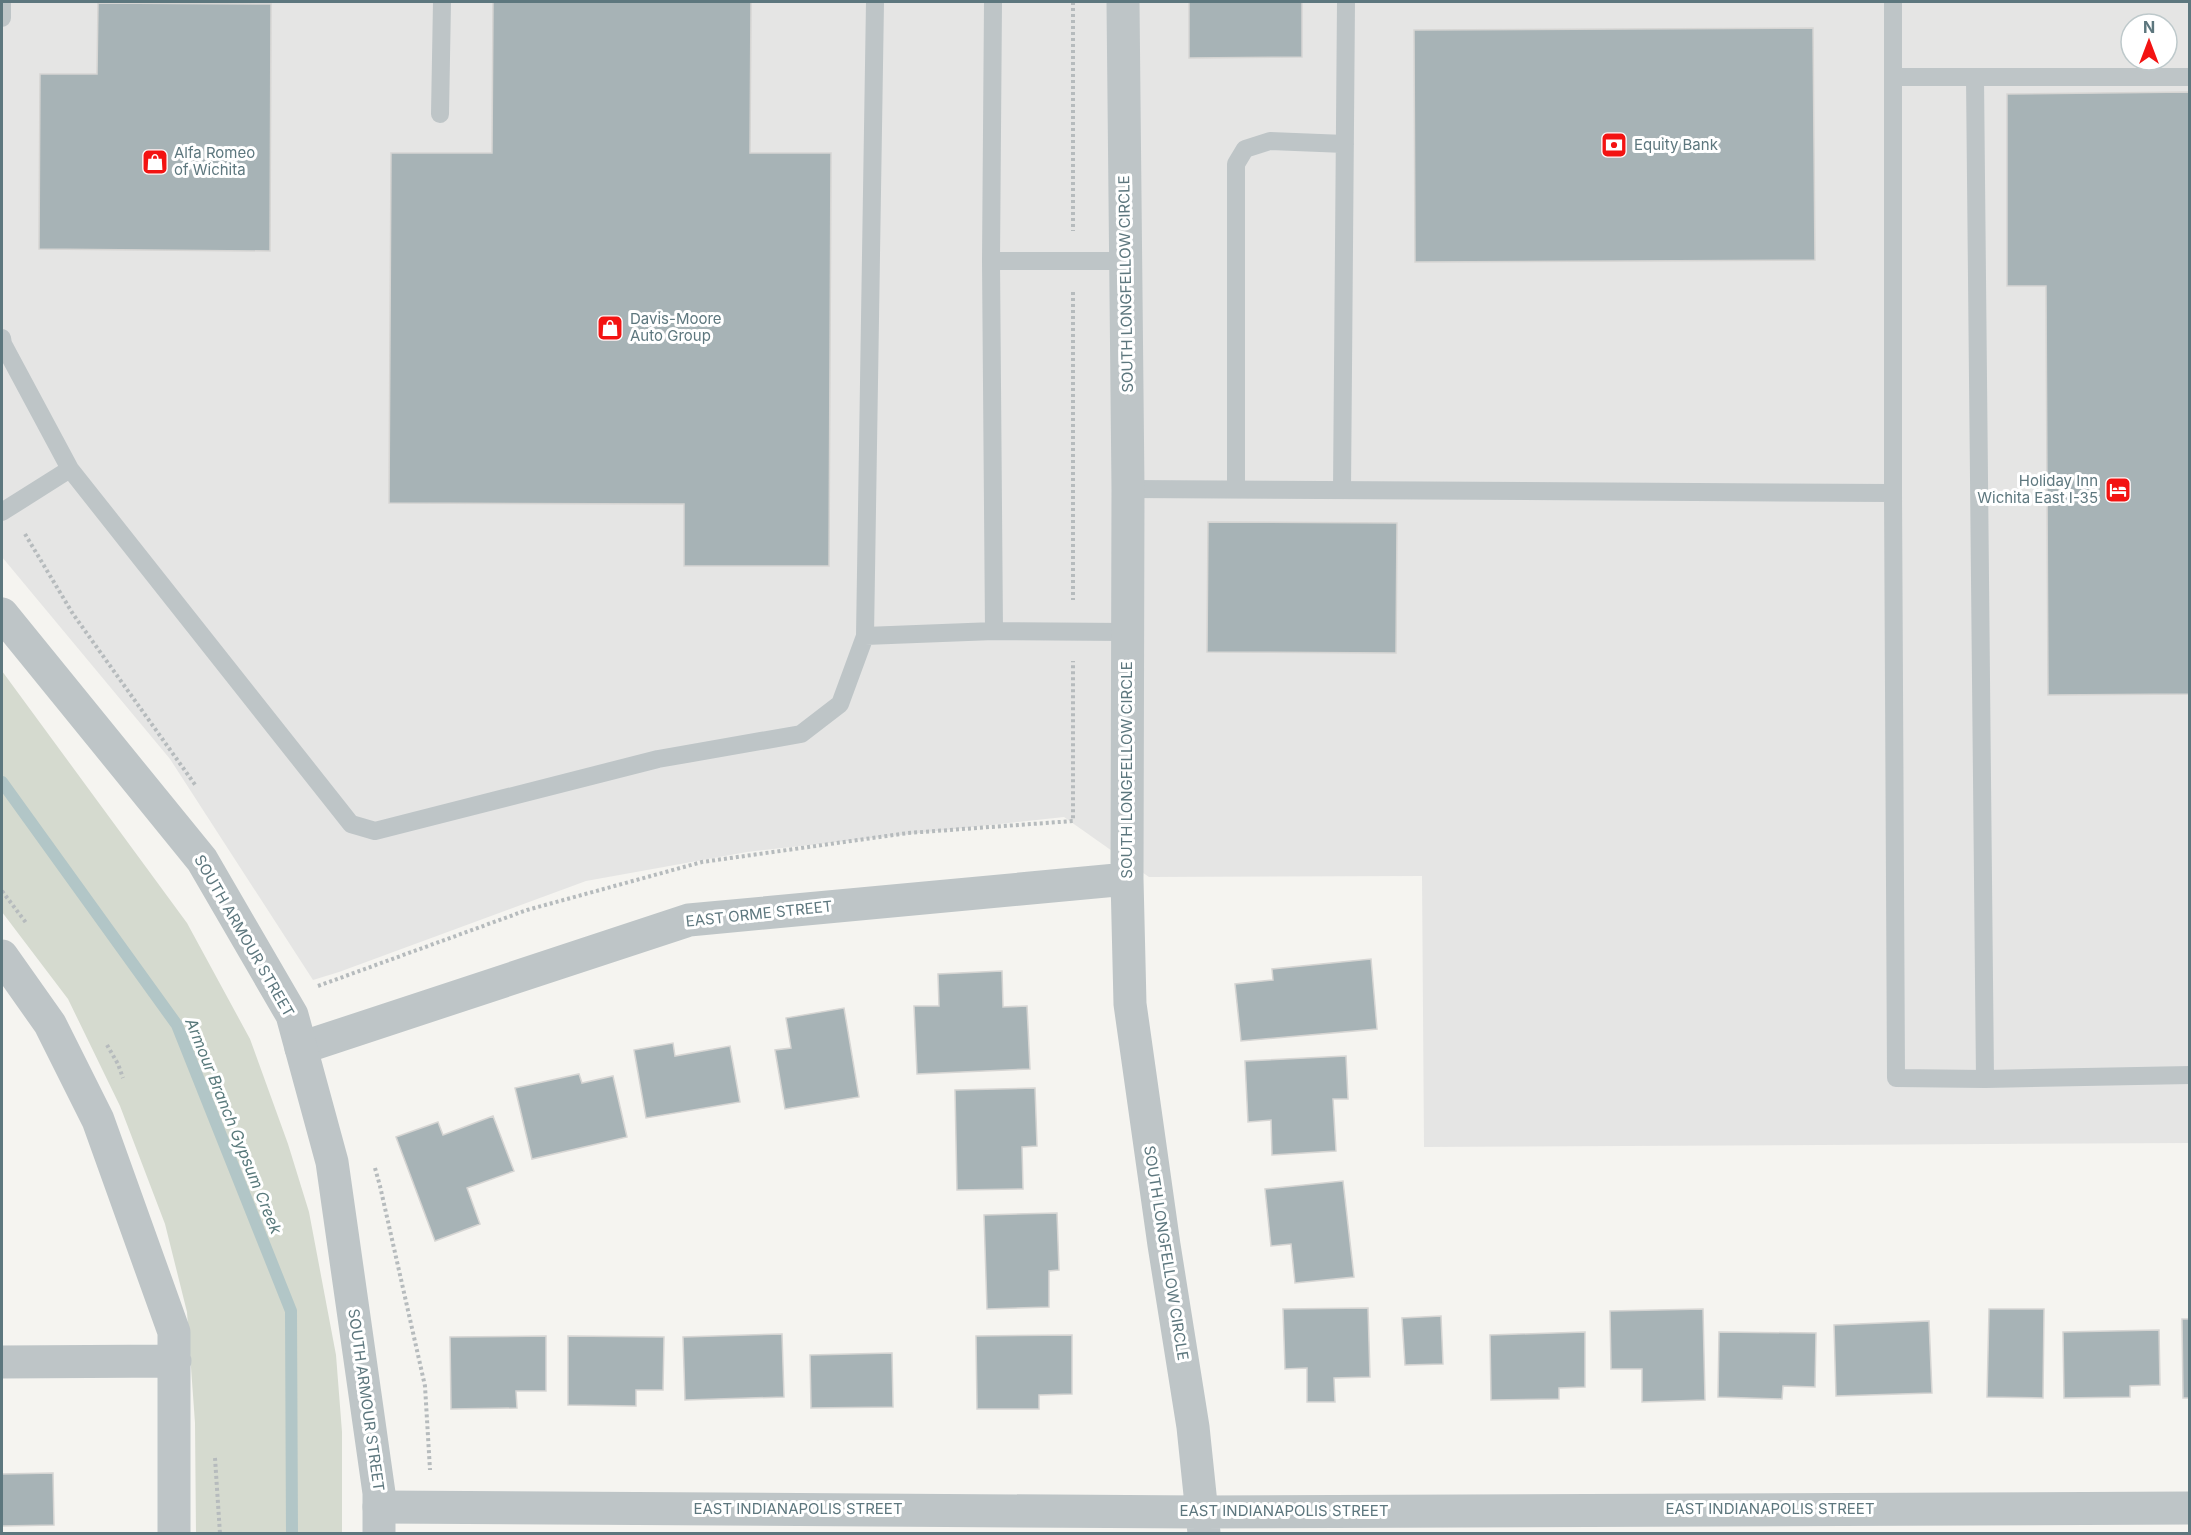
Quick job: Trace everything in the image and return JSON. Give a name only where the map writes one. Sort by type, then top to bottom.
[{"type":"street","name":"SOUTH LONGFELLOW CIRCLE","points":[[1123,2],[1128,489],[1127,879],[1130,1004],[1164,1245],[1193,1427],[1202,1522]]},
{"type":"street","name":"SOUTH ARMOUR STREET","points":[[2,614],[202,860],[292,1015],[332,1162],[379,1493],[379,1520]]},
{"type":"street","name":"EAST ORME STREET","points":[[301,1048],[689,920],[1127,879]]},
{"type":"street","points":[[2,956],[50,1024],[98,1120],[174,1332],[174,1533]]},
{"type":"street","points":[[2,1362],[175,1361]]},
{"type":"street","name":"EAST INDIANAPOLIS STREET","points":[[379,1520],[1202,1522],[2190,1508]]},
{"type":"lane","points":[[2,2],[2,18]]},
{"type":"lane","points":[[440,114],[442,2]]},
{"type":"lane","points":[[2,338],[3,344],[70,469],[351,824],[375,831],[658,759],[801,734],[840,704],[865,636],[874,2]]},
{"type":"lane","points":[[993,2],[991,261],[994,631]]},
{"type":"lane","points":[[1342,490],[1346,2]]},
{"type":"lane","points":[[1893,2],[1896,1078],[1985,1079],[2190,1075]]},
{"type":"lane","points":[[1893,76],[2190,77]]},
{"type":"lane","points":[[1975,78],[1985,1079]]},
{"type":"lane","points":[[1236,489],[1236,164],[1245,149],[1270,141],[1345,144]]},
{"type":"lane","points":[[991,261],[1125,261]]},
{"type":"lane","points":[[2,512],[70,469]]},
{"type":"lane","points":[[1128,489],[1893,493]]},
{"type":"lane","points":[[865,636],[994,631],[1128,632]]},
{"type":"shaded area","points":[[2,2],[2189,2],[2189,1143],[1424,1147],[1422,876],[1149,877],[1064,817],[747,852],[586,881],[313,980],[170,759],[2,557]]},
{"type":"shaded area","points":[[2,671],[187,923],[250,1039],[288,1144],[309,1212],[336,1355],[342,1432],[342,1533],[196,1533],[195,1423],[187,1312],[165,1224],[120,1106],[68,999],[2,912]]},
{"type":"building","name":"Davis-Moore Auto Group","points":[[493,2],[751,2],[750,153],[831,153],[829,566],[684,566],[684,504],[389,503],[391,153],[492,153]]},
{"type":"building","points":[[1189,2],[1302,2],[1302,57],[1189,58]]},
{"type":"building","name":"Alfa Romeo of Wichita","points":[[98,3],[271,4],[270,251],[39,249],[40,74],[97,74]]},
{"type":"building","name":"Equity Bank","points":[[1813,28],[1815,260],[1415,262],[1414,30]]},
{"type":"building","name":"Holiday Inn Wichita East I-35","points":[[2190,92],[2190,694],[2048,695],[2046,286],[2007,286],[2007,94]]},
{"type":"building","points":[[1208,522],[1397,523],[1396,653],[1207,652]]},
{"type":"building","points":[[1371,959],[1377,1029],[1241,1041],[1235,984],[1273,980],[1272,969]]},
{"type":"building","points":[[1002,971],[1003,1007],[1027,1006],[1030,1069],[917,1074],[914,1006],[939,1006],[938,974]]},
{"type":"building","points":[[844,1008],[859,1097],[785,1109],[775,1050],[791,1048],[786,1018]]},
{"type":"building","points":[[673,1043],[675,1056],[730,1046],[740,1102],[646,1118],[634,1050]]},
{"type":"building","points":[[1346,1056],[1348,1099],[1333,1099],[1336,1151],[1272,1155],[1271,1120],[1248,1122],[1245,1061]]},
{"type":"building","points":[[579,1074],[582,1083],[613,1076],[627,1137],[532,1159],[515,1088]]},
{"type":"building","points":[[1035,1088],[1037,1146],[1022,1147],[1023,1189],[957,1190],[955,1090]]},
{"type":"building","points":[[493,1116],[514,1171],[467,1188],[480,1224],[435,1241],[396,1137],[438,1122],[443,1135]]},
{"type":"building","points":[[1343,1181],[1354,1277],[1295,1283],[1291,1244],[1271,1246],[1265,1189]]},
{"type":"building","points":[[1057,1213],[1059,1270],[1049,1271],[1049,1307],[987,1309],[984,1215]]},
{"type":"building","points":[[1368,1308],[1370,1377],[1334,1378],[1335,1402],[1307,1402],[1307,1368],[1285,1369],[1283,1309]]},
{"type":"building","points":[[1703,1309],[1705,1400],[1642,1402],[1642,1369],[1611,1369],[1610,1311]]},
{"type":"building","points":[[1989,1309],[2044,1309],[2043,1398],[1987,1397]]},
{"type":"building","points":[[1441,1316],[1443,1364],[1405,1365],[1402,1318]]},
{"type":"building","points":[[2182,1319],[2190,1319],[2190,1398],[2183,1398]]},
{"type":"building","points":[[1929,1321],[1932,1393],[1836,1396],[1834,1325]]},
{"type":"building","points":[[2159,1330],[2160,1385],[2130,1386],[2130,1397],[2064,1398],[2063,1332]]},
{"type":"building","points":[[1585,1332],[1585,1387],[1559,1388],[1559,1399],[1491,1400],[1490,1335]]},
{"type":"building","points":[[1719,1332],[1816,1333],[1815,1387],[1783,1386],[1782,1399],[1718,1397]]},
{"type":"building","points":[[782,1334],[784,1397],[685,1400],[683,1337]]},
{"type":"building","points":[[1072,1335],[1072,1394],[1039,1395],[1039,1409],[977,1409],[976,1336]]},
{"type":"building","points":[[546,1336],[546,1391],[516,1391],[517,1408],[451,1409],[450,1337]]},
{"type":"building","points":[[568,1336],[664,1337],[663,1390],[636,1390],[636,1406],[568,1405]]},
{"type":"building","points":[[892,1353],[893,1407],[811,1408],[810,1355]]},
{"type":"building","points":[[53,1473],[54,1525],[2,1526],[2,1474]]},
{"type":"waterway","name":"Armour Branch Gypsum Creek","points":[[2,782],[177,1025],[291,1311],[292,1534]]},
{"type":"place","name":"Equity Bank","points":[[1614,145]]},
{"type":"place","name":"Alfa Romeo of Wichita","points":[[155,162]]},
{"type":"place","name":"Davis-Moore Auto Group","points":[[610,328]]},
{"type":"place","name":"Holiday Inn Wichita East I-35","points":[[2118,490]]}]
